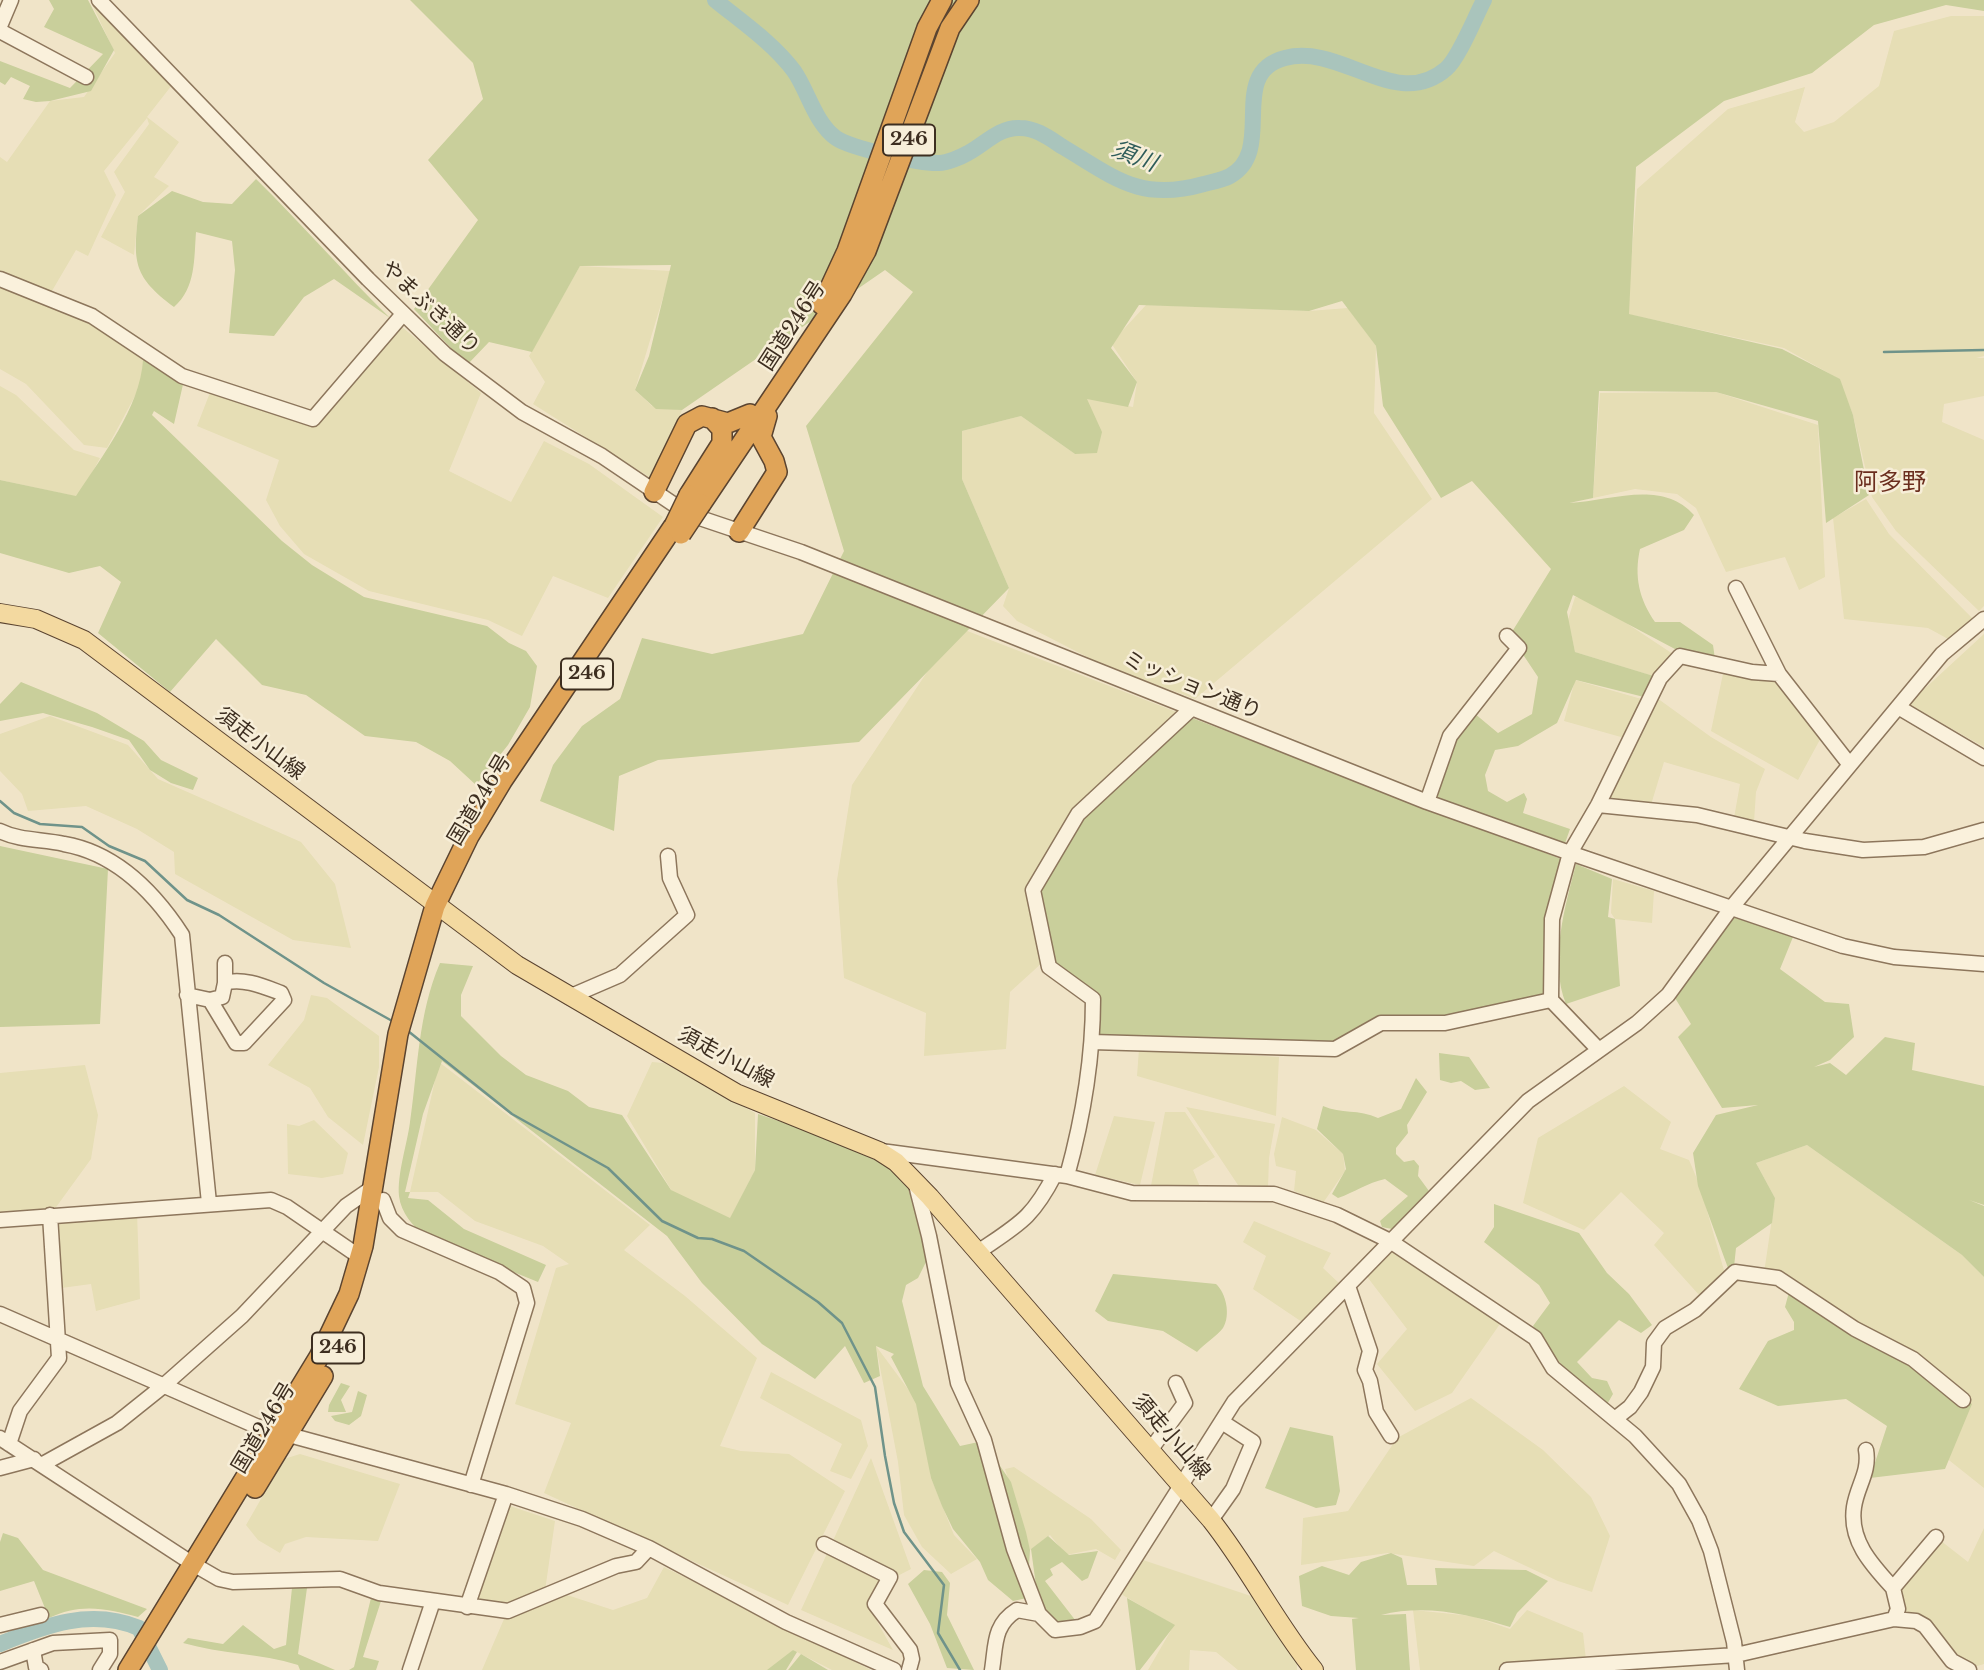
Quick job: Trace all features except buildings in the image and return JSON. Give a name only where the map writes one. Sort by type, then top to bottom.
[{"type":"highway","name":"国道246号","points":[[135,1666],[354,1316],[371,1261],[378,1194],[411,1000],[469,836],[502,780],[677,530],[694,499],[856,251],[928,28],[942,0]]},
{"type":"highway","name":"国道246号","points":[[694,499],[727,466],[779,389],[856,251],[950,28],[969,0]]},
{"type":"highway","points":[[739,532],[777,472],[762,441],[761,432],[779,389]]},
{"type":"highway","points":[[654,492],[687,424],[696,417],[728,423],[750,414]]},
{"type":"highway","points":[[694,499],[722,443],[722,429],[712,418]]},
{"type":"highway","points":[[727,466],[754,451],[772,457]]},
{"type":"highway","name":"国道246号","points":[[281,1434],[338,1319],[378,1194]]},
{"type":"main road","name":"須走小山線","points":[[0,613],[36,618],[60,626],[105,654],[441,910],[569,998],[736,1093],[879,1151],[915,1180],[1182,1485],[1234,1548],[1298,1651],[1314,1670]]},
{"type":"street","points":[[11,0],[0,29],[86,77]]},
{"type":"street","name":"やまぶき通り","points":[[100,0],[403,314],[457,365],[522,412],[602,456],[688,513],[801,552]]},
{"type":"street","points":[[0,279],[92,316],[182,376],[313,419],[403,314]]},
{"type":"street","name":"ミッション通り","points":[[801,552],[1427,802],[1570,853],[1843,946],[1894,957],[1984,964]]},
{"type":"street","points":[[1736,587],[1779,674],[1850,765]]},
{"type":"street","points":[[915,1180],[958,1383],[985,1440],[1014,1549],[1039,1614],[1055,1630],[1080,1628],[1095,1620],[1234,1402],[1528,1101],[1637,1023],[1668,995],[1732,907],[1942,654],[1984,619]]},
{"type":"street","points":[[1427,802],[1450,736],[1519,648],[1507,636]]},
{"type":"street","points":[[1599,1050],[1550,1000],[1552,919],[1570,853],[1598,805],[1639,716],[1660,678],[1680,656],[1752,672],[1779,674]]},
{"type":"street","points":[[1899,707],[1984,758]]},
{"type":"street","points":[[978,1252],[1029,1217],[1040,1205],[1061,1175],[1082,1120],[1092,1042],[1093,999],[1049,967],[1032,890],[1077,814],[1191,709]]},
{"type":"street","points":[[1598,805],[1697,815],[1789,837],[1863,850],[1924,847],[1984,830]]},
{"type":"street","points":[[0,831],[12,837],[77,846],[99,853],[133,877],[170,917],[182,935],[209,1203]]},
{"type":"street","points":[[569,998],[620,975],[687,915],[670,878],[668,856]]},
{"type":"street","points":[[187,995],[210,1000],[222,997],[225,962]]},
{"type":"street","points":[[210,1000],[236,1043],[244,1043],[284,1000],[281,993],[265,987],[232,980],[225,983]]},
{"type":"street","points":[[1092,1042],[1335,1049],[1381,1023],[1446,1023],[1550,1000]]},
{"type":"street","points":[[879,1151],[1061,1175],[1132,1193],[1274,1195],[1337,1214],[1390,1241],[1535,1338],[1553,1368],[1616,1418],[1679,1484],[1699,1520],[1711,1551],[1736,1654],[1737,1670]]},
{"type":"street","points":[[0,1468],[39,1462],[117,1423],[242,1316],[346,1206],[378,1194],[393,1223],[411,1234],[499,1272],[523,1288],[527,1303],[471,1485]]},
{"type":"street","points":[[0,1220],[263,1200],[279,1202],[360,1257]]},
{"type":"street","points":[[50,1215],[58,1357],[20,1411],[5,1441],[219,1579],[242,1583],[340,1578],[379,1593],[497,1611],[524,1606],[616,1566],[636,1562],[649,1548]]},
{"type":"street","points":[[1616,1418],[1630,1407],[1641,1392],[1653,1367],[1654,1343],[1665,1328],[1696,1310],[1735,1272],[1778,1278],[1855,1329],[1913,1359],[1963,1400]]},
{"type":"street","points":[[1348,1286],[1370,1351],[1365,1370],[1376,1412],[1391,1436]]},
{"type":"street","points":[[0,1314],[162,1387],[281,1434],[506,1494],[582,1519],[649,1548],[786,1622],[894,1670]]},
{"type":"street","points":[[1151,1449],[1185,1404],[1176,1383]]},
{"type":"street","points":[[1211,1520],[1233,1489],[1253,1441],[1222,1422]]},
{"type":"street","points":[[1866,1450],[1868,1469],[1854,1508],[1856,1535],[1867,1560],[1893,1588],[1898,1609],[1894,1619]]},
{"type":"street","points":[[467,1607],[506,1494]]},
{"type":"street","points":[[1893,1588],[1936,1537]]},
{"type":"street","points":[[824,1544],[890,1577],[875,1604],[910,1650],[912,1659],[909,1670]]},
{"type":"street","points":[[410,1670],[433,1601]]},
{"type":"street","points":[[992,1670],[993,1642],[1004,1619],[1017,1609],[1039,1614]]},
{"type":"street","points":[[0,1625],[41,1615]]},
{"type":"street","points":[[1507,1670],[1736,1654],[1894,1619],[1916,1621],[1925,1626],[1952,1661],[1969,1670]]},
{"type":"street","points":[[0,1662],[63,1642],[110,1640],[110,1654],[100,1670]]},
{"type":"street","points":[[33,1650],[36,1667],[41,1670]]},
{"type":"shaded area","points":[[90,0],[172,85],[147,117],[179,142],[154,177],[169,186],[138,216],[134,255],[101,237],[125,192],[114,172],[149,124],[147,118],[104,171],[116,195],[88,256],[76,250],[49,296],[0,273],[0,157],[7,162],[50,101],[84,97],[115,53]]},
{"type":"shaded area","points":[[1951,16],[1984,16],[1984,356],[1976,358],[1984,358],[1984,396],[1944,404],[1942,422],[1984,440],[1984,606],[1979,611],[1896,531],[1872,497],[1853,415],[1839,379],[1784,348],[1627,314],[1637,189],[1728,109],[1805,87],[1795,122],[1804,132],[1834,122],[1879,86],[1894,31]]},
{"type":"shaded area","points":[[580,266],[671,271],[635,390],[652,406],[682,410],[654,480],[533,404],[545,382],[529,356]]},
{"type":"shaded area","points":[[0,282],[92,322],[143,360],[142,383],[107,448],[84,445],[26,384],[0,369]]},
{"type":"shaded area","points":[[1146,305],[1309,311],[1348,308],[1376,346],[1374,413],[1432,499],[1195,699],[1103,665],[1017,621],[1003,606],[1009,588],[962,479],[962,431],[1021,416],[1075,454],[1087,398],[1133,407],[1137,382],[1111,343]]},
{"type":"shaded area","points":[[402,327],[481,393],[449,471],[511,502],[544,441],[589,464],[663,517],[608,598],[553,576],[522,636],[488,620],[369,591],[304,554],[280,526],[266,500],[279,460],[197,426],[211,390],[314,424],[394,330]]},
{"type":"shaded area","points":[[0,386],[16,395],[74,450],[100,458],[79,497],[0,480]]},
{"type":"shaded area","points":[[1716,392],[1818,425],[1825,577],[1799,590],[1785,557],[1726,572],[1696,508],[1677,494],[1635,489],[1593,498],[1600,393]]},
{"type":"shaded area","points":[[1866,499],[1889,534],[1974,620],[1950,640],[1928,628],[1844,619],[1833,518]]},
{"type":"shaded area","points":[[1575,597],[1593,601],[1676,656],[1653,676],[1575,652],[1568,620]]},
{"type":"shaded area","points":[[957,627],[1179,713],[1043,962],[1010,992],[1006,1049],[924,1056],[926,1013],[844,978],[837,880],[852,785]]},
{"type":"shaded area","points":[[1984,634],[1984,747],[1908,704]]},
{"type":"shaded area","points":[[1724,669],[1775,674],[1823,734],[1798,780],[1711,731]]},
{"type":"shaded area","points":[[1575,680],[1645,700],[1657,698],[1711,737],[1765,769],[1756,792],[1754,822],[1734,818],[1740,784],[1664,762],[1650,808],[1609,800],[1628,739],[1564,721]]},
{"type":"shaded area","points":[[50,716],[128,745],[158,779],[301,842],[335,884],[351,948],[293,940],[175,874],[174,852],[137,829],[86,806],[28,811],[22,794],[0,771],[0,734]]},
{"type":"shaded area","points":[[1613,879],[1654,891],[1652,923],[1615,919],[1611,913]]},
{"type":"shaded area","points":[[311,995],[327,998],[379,1036],[379,1067],[363,1145],[328,1117],[310,1088],[268,1065],[304,1020]]},
{"type":"shaded area","points":[[1139,1049],[1279,1057],[1276,1116],[1137,1076]]},
{"type":"shaded area","points":[[439,1062],[650,1225],[624,1250],[685,1296],[757,1358],[720,1446],[741,1451],[789,1454],[845,1491],[788,1605],[544,1493],[571,1423],[515,1404],[556,1268],[569,1264],[543,1246],[475,1221],[438,1192],[410,1192]]},
{"type":"shaded area","points":[[652,1062],[664,1063],[755,1113],[755,1170],[730,1219],[673,1193],[627,1116]]},
{"type":"shaded area","points":[[85,1065],[98,1115],[91,1159],[54,1210],[137,1212],[140,1299],[96,1311],[91,1284],[54,1289],[48,1216],[0,1219],[0,1073]]},
{"type":"shaded area","points":[[1624,1086],[1671,1122],[1660,1149],[1689,1160],[1700,1186],[1725,1274],[1700,1296],[1654,1245],[1664,1233],[1621,1192],[1584,1230],[1523,1203],[1538,1138]]},
{"type":"shaded area","points":[[1186,1107],[1275,1124],[1269,1158],[1268,1188],[1240,1188]]},
{"type":"shaded area","points":[[1165,1112],[1185,1112],[1215,1157],[1193,1170],[1203,1194],[1150,1191]]},
{"type":"shaded area","points":[[1114,1116],[1155,1122],[1140,1185],[1095,1175]]},
{"type":"shaded area","points":[[1282,1117],[1316,1130],[1343,1154],[1345,1171],[1323,1203],[1294,1191],[1296,1171],[1276,1166],[1274,1154]]},
{"type":"shaded area","points":[[314,1120],[348,1153],[343,1174],[322,1178],[288,1174],[287,1124],[299,1126]]},
{"type":"shaded area","points":[[1807,1145],[1962,1255],[1984,1277],[1984,1488],[1945,1457],[1962,1400],[1764,1273],[1775,1198],[1756,1163]]},
{"type":"shaded area","points":[[1254,1221],[1331,1253],[1323,1268],[1341,1285],[1305,1324],[1253,1289],[1266,1256],[1243,1242]]},
{"type":"shaded area","points":[[1392,1249],[1502,1321],[1452,1393],[1415,1411],[1377,1364],[1407,1329],[1365,1274]]},
{"type":"shaded area","points":[[876,1346],[919,1404],[931,1478],[954,1535],[977,1559],[951,1574],[922,1547],[904,1515],[898,1462]]},
{"type":"shaded area","points":[[771,1372],[861,1420],[868,1446],[851,1479],[830,1471],[842,1444],[760,1398]]},
{"type":"shaded area","points":[[1471,1398],[1543,1450],[1591,1497],[1610,1536],[1592,1592],[1558,1581],[1494,1551],[1474,1566],[1388,1553],[1301,1565],[1303,1518],[1348,1511],[1397,1438]]},
{"type":"shaded area","points":[[300,1454],[400,1484],[378,1541],[306,1537],[285,1544],[280,1553],[258,1540],[246,1525],[284,1459]]},
{"type":"shaded area","points":[[871,1458],[911,1569],[882,1584],[869,1607],[893,1650],[801,1610]]},
{"type":"shaded area","points":[[1014,1467],[1091,1519],[1121,1550],[1115,1560],[1096,1549],[1066,1555],[1050,1535],[1030,1550],[1005,1469]]},
{"type":"shaded area","points":[[507,1505],[555,1521],[545,1591],[508,1604],[491,1605],[474,1601]]},
{"type":"shaded area","points":[[1984,1528],[1984,1664],[1967,1669],[1925,1626],[1894,1619],[1893,1588],[1936,1537],[1968,1562]]},
{"type":"shaded area","points":[[1140,1559],[1254,1597],[1297,1662],[1297,1670],[1238,1670],[1216,1652],[1190,1650],[1189,1670],[1148,1670],[1174,1625],[1121,1594]]},
{"type":"shaded area","points":[[664,1567],[871,1670],[832,1670],[793,1650],[773,1670],[482,1670],[504,1619],[564,1594],[613,1610],[647,1598]]},
{"type":"shaded area","points":[[1413,1610],[1472,1616],[1510,1629],[1527,1610],[1583,1633],[1586,1660],[1520,1670],[1420,1670]]},
{"type":"green space","points":[[49,0],[88,0],[114,50],[91,91],[36,102],[23,99],[30,86],[11,77],[5,85],[0,82],[0,61],[70,88],[103,54],[44,27],[54,9]]},
{"type":"green space","points":[[410,0],[1984,0],[1984,11],[1946,5],[1874,25],[1812,73],[1724,101],[1636,167],[1629,314],[1782,349],[1840,379],[1853,415],[1869,495],[1826,523],[1818,421],[1716,392],[1599,391],[1593,498],[1569,503],[1651,495],[1681,504],[1694,515],[1684,530],[1640,549],[1638,578],[1645,605],[1655,622],[1680,622],[1713,645],[1715,659],[1690,657],[1573,595],[1567,612],[1575,652],[1660,678],[1648,698],[1576,680],[1557,723],[1518,746],[1495,750],[1485,775],[1488,791],[1507,802],[1524,793],[1527,799],[1523,813],[1570,829],[1563,849],[1428,799],[1442,747],[1474,713],[1498,733],[1532,714],[1538,677],[1510,635],[1551,569],[1472,481],[1441,498],[1383,406],[1376,346],[1342,301],[1309,311],[1139,305],[1111,348],[1137,382],[1128,407],[1087,399],[1102,432],[1097,453],[1075,454],[1021,416],[962,431],[962,479],[1009,588],[859,742],[658,760],[619,776],[614,831],[540,801],[553,765],[582,726],[620,699],[642,638],[712,654],[803,634],[844,551],[806,426],[913,292],[885,270],[682,410],[656,409],[635,390],[649,356],[671,265],[580,266],[532,352],[489,342],[467,365],[414,309],[478,220],[428,160],[483,99],[473,63]]},
{"type":"green space","points":[[256,179],[390,318],[334,279],[304,297],[274,336],[229,333],[235,270],[232,241],[196,232],[190,282],[181,299],[174,307],[151,287],[139,268],[137,258],[138,216],[172,191],[203,202],[232,204]]},
{"type":"green space","points":[[143,360],[184,380],[174,424],[154,411],[152,415],[282,541],[312,565],[364,597],[487,626],[509,643],[526,651],[537,666],[530,707],[508,745],[476,785],[450,761],[416,742],[365,736],[306,695],[262,685],[216,639],[170,692],[98,633],[121,582],[100,566],[69,573],[0,553],[0,480],[76,496],[127,414],[135,396]]},
{"type":"green space","points":[[21,682],[97,713],[144,741],[161,760],[198,778],[193,790],[171,783],[150,770],[129,740],[43,713],[0,721],[0,704]]},
{"type":"green space","points":[[1192,718],[1561,859],[1547,992],[1542,997],[1438,1018],[1379,1018],[1336,1044],[1102,1039],[1098,1035],[1098,998],[1053,964],[1039,888],[1082,816]]},
{"type":"green space","points":[[0,846],[108,869],[100,1024],[0,1027]]},
{"type":"green space","points":[[1576,864],[1612,879],[1608,917],[1615,919],[1620,986],[1566,1004],[1559,970],[1560,934]]},
{"type":"green space","points":[[1735,908],[1793,937],[1780,969],[1825,1002],[1849,1004],[1854,1037],[1830,1060],[1814,1067],[1830,1063],[1846,1075],[1885,1037],[1915,1043],[1912,1070],[1984,1086],[1984,1205],[1969,1200],[1984,1206],[1984,1277],[1962,1255],[1807,1145],[1756,1163],[1775,1198],[1772,1223],[1736,1248],[1734,1267],[1728,1268],[1698,1186],[1693,1153],[1716,1115],[1758,1105],[1722,1108],[1678,1037],[1691,1024],[1675,998]]},
{"type":"green space","points":[[440,963],[473,966],[461,995],[461,1016],[501,1056],[526,1075],[568,1091],[589,1107],[622,1115],[671,1190],[730,1218],[755,1170],[758,1114],[877,1154],[910,1185],[929,1256],[918,1278],[906,1285],[902,1301],[923,1386],[960,1446],[983,1441],[1011,1482],[1030,1550],[1027,1598],[1013,1601],[988,1580],[980,1562],[953,1529],[931,1478],[916,1404],[891,1357],[894,1354],[876,1346],[880,1376],[864,1383],[845,1346],[815,1379],[762,1344],[702,1283],[667,1236],[442,1061],[423,1114],[405,1192],[410,1192],[408,1198],[428,1200],[464,1229],[546,1265],[538,1282],[425,1236],[416,1228],[400,1202],[399,1178],[410,1122],[423,1021]]},
{"type":"green space","points":[[1439,1053],[1469,1057],[1490,1088],[1475,1090],[1461,1081],[1451,1083],[1440,1080]]},
{"type":"green space","points":[[1416,1078],[1427,1092],[1407,1125],[1408,1133],[1396,1148],[1396,1154],[1404,1162],[1414,1160],[1419,1166],[1418,1176],[1429,1191],[1392,1229],[1382,1227],[1380,1221],[1408,1196],[1385,1179],[1338,1198],[1332,1194],[1346,1169],[1343,1154],[1317,1129],[1323,1106],[1378,1118],[1401,1109]]},
{"type":"green space","points":[[1494,1204],[1579,1233],[1607,1273],[1629,1294],[1652,1325],[1641,1333],[1619,1320],[1577,1362],[1592,1378],[1607,1381],[1613,1394],[1606,1406],[1566,1371],[1533,1326],[1550,1303],[1539,1285],[1484,1242],[1494,1227]]},
{"type":"green space","points":[[1113,1274],[1216,1284],[1226,1304],[1227,1317],[1223,1328],[1197,1352],[1163,1331],[1108,1321],[1095,1311]]},
{"type":"green space","points":[[1789,1292],[1972,1404],[1945,1469],[1870,1478],[1887,1426],[1846,1399],[1778,1406],[1739,1389],[1768,1341],[1794,1330],[1794,1322],[1785,1307]]},
{"type":"green space","points":[[341,1383],[350,1386],[341,1400],[346,1412],[328,1412],[329,1405]]},
{"type":"green space","points":[[358,1391],[367,1395],[361,1416],[349,1425],[335,1421],[331,1416],[352,1412]]},
{"type":"green space","points":[[1290,1427],[1333,1436],[1340,1491],[1336,1505],[1316,1508],[1265,1488]]},
{"type":"green space","points":[[3,1533],[18,1538],[43,1570],[147,1609],[138,1617],[93,1608],[71,1610],[49,1618],[34,1581],[0,1591],[0,1542]]},
{"type":"green space","points":[[1048,1536],[1069,1555],[1098,1551],[1088,1578],[1082,1581],[1062,1562],[1050,1569],[1053,1575],[1045,1581],[1079,1625],[1064,1625],[1044,1616],[1038,1600],[1031,1549]]},
{"type":"green space","points":[[1391,1553],[1402,1558],[1407,1585],[1437,1585],[1435,1568],[1526,1570],[1548,1581],[1517,1613],[1510,1627],[1446,1612],[1414,1610],[1381,1615],[1406,1614],[1410,1670],[1356,1670],[1352,1619],[1359,1618],[1331,1616],[1302,1606],[1299,1576],[1322,1566],[1349,1575],[1361,1562]]},
{"type":"green space","points":[[924,1570],[942,1572],[950,1583],[947,1615],[974,1670],[947,1668],[930,1624],[908,1584]]},
{"type":"green space","points":[[292,1588],[307,1588],[298,1654],[335,1670],[300,1670],[298,1665],[284,1661],[183,1643],[188,1638],[223,1644],[243,1625],[274,1649],[286,1645]]},
{"type":"green space","points":[[371,1598],[381,1601],[363,1657],[379,1661],[376,1670],[349,1670],[354,1667]]},
{"type":"green space","points":[[1127,1598],[1175,1625],[1140,1670],[1136,1670]]},
{"type":"green space","points":[[793,1650],[797,1652],[786,1670],[767,1670]]},
{"type":"green space","points":[[801,1654],[828,1670],[788,1670]]},
{"type":"waterway","name":"須川","points":[[715,0],[777,51],[794,71],[823,124],[829,132],[844,142],[886,155],[939,163],[965,155],[1005,130],[1026,128],[1042,134],[1129,184],[1162,190],[1182,189],[1221,180],[1243,164],[1250,149],[1254,95],[1258,79],[1268,66],[1285,58],[1306,56],[1327,59],[1388,80],[1408,83],[1427,80],[1451,64],[1484,0]]},
{"type":"waterway","points":[[1884,352],[1984,350]]},
{"type":"waterway","points":[[0,801],[14,813],[40,824],[82,827],[109,846],[145,861],[187,900],[219,915],[324,983],[394,1022]]},
{"type":"waterway","points":[[408,1031],[512,1114],[608,1168],[662,1221],[698,1238],[712,1239],[744,1251],[818,1302],[842,1323],[875,1387],[894,1503],[904,1532],[944,1585],[938,1633],[960,1670]]},
{"type":"waterway","points":[[0,1644],[52,1625],[104,1619],[139,1628],[160,1670]]},
{"type":"district","name":"阿多野","points":[[1890,483]]}]
